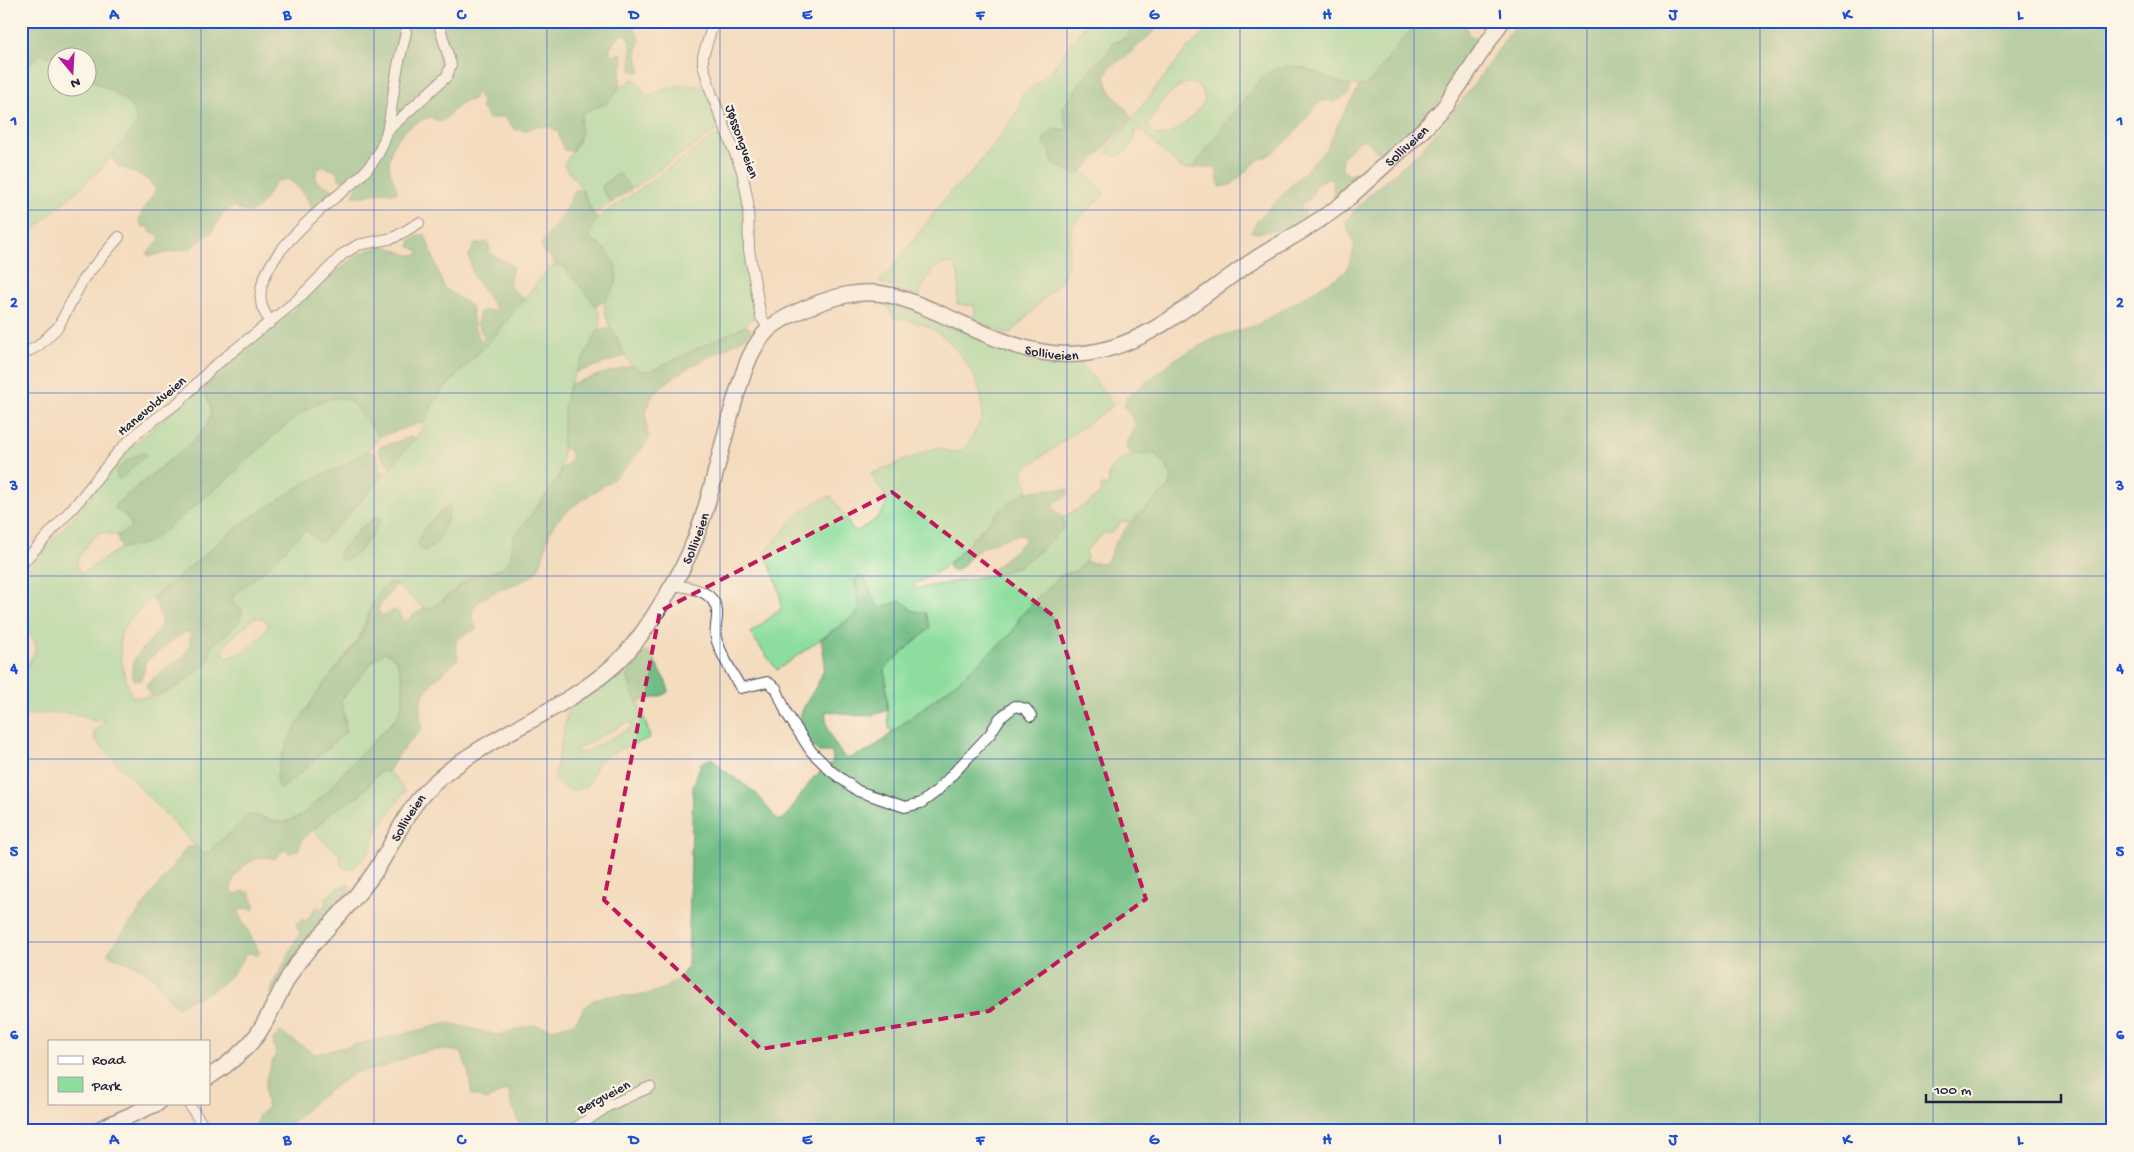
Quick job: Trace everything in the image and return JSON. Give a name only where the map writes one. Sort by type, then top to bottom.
[{"type":"street","points":[[388,130],[447,76],[451,65],[438,21]]},
{"type":"street","name":"Jøssongveien","points":[[714,21],[703,56],[703,66],[712,95],[742,171],[748,202],[749,250],[761,317],[769,329]]},
{"type":"street","name":"Solliveien","points":[[210,1076],[241,1052],[258,1033],[297,964],[372,876],[414,805],[430,786],[475,753],[567,699],[613,666],[634,644],[673,585],[696,537],[743,373],[754,347],[769,329],[791,314],[821,302],[848,294],[868,293],[900,298],[1013,345],[1033,350],[1048,353],[1081,354],[1122,344],[1149,331],[1195,303],[1252,261],[1328,215],[1342,204],[1425,128],[1446,105],[1502,21]]},
{"type":"street","points":[[270,323],[262,306],[260,296],[262,282],[268,268],[281,250],[318,211],[364,174],[378,154],[388,130],[396,74],[406,32]]},
{"type":"street","name":"Hanevoldveien","points":[[21,565],[78,502],[117,453],[139,431],[179,402],[212,368],[296,301],[343,254],[358,245],[393,238],[419,223]]},
{"type":"street","points":[[21,354],[38,346],[58,327],[84,278],[119,237]]},
{"type":"street","points":[[673,585],[697,590],[707,594],[714,601],[717,611],[716,640],[741,688],[768,682],[776,688],[787,714],[811,751],[831,771],[858,791],[888,802],[905,808],[921,803],[936,792],[990,734],[1000,718],[1015,706],[1026,709],[1031,716]]},
{"type":"street","name":"Bergveien","points":[[571,1131],[608,1106],[650,1087]]},
{"type":"street","points":[[95,1131],[156,1104]]},
{"type":"street","points":[[189,1104],[207,1131]]},
{"type":"highlighted area","points":[[892,492],[1055,617],[1146,899],[989,1011],[761,1049],[604,900],[660,611]]},
{"type":"green space","points":[[21,21],[633,21],[640,40],[637,52],[641,71],[631,70],[631,46],[625,34],[621,34],[610,47],[612,56],[621,53],[623,55],[619,88],[607,103],[586,111],[582,115],[580,121],[581,134],[572,151],[564,150],[558,132],[551,127],[537,126],[524,131],[514,129],[504,117],[489,119],[481,107],[482,100],[476,92],[473,99],[460,104],[444,120],[439,122],[430,117],[421,120],[400,136],[394,144],[389,161],[397,193],[380,192],[365,196],[353,196],[358,184],[339,179],[339,173],[324,166],[316,171],[316,181],[334,190],[331,197],[315,209],[310,209],[308,200],[299,188],[288,179],[277,181],[264,201],[254,211],[242,211],[234,206],[223,213],[212,232],[191,248],[149,256],[147,253],[160,239],[159,235],[150,231],[149,227],[143,227],[139,222],[141,214],[156,189],[143,177],[117,166],[112,156],[136,125],[136,116],[127,102],[98,83],[98,48],[48,48],[48,56],[40,55],[30,63],[21,75]]},
{"type":"green space","points":[[1089,21],[1138,21],[1133,23],[1126,36],[1113,43],[1107,54],[1100,60],[1063,108],[1064,119],[1068,127],[1065,131],[1061,132],[1051,150],[1053,164],[1076,174],[1082,172],[1091,178],[1105,194],[1074,223],[1071,230],[1067,264],[1063,279],[1009,335],[974,320],[975,306],[957,304],[958,277],[955,267],[951,263],[939,266],[930,274],[919,297],[879,282],[889,272],[950,192],[968,177],[996,142],[1020,107],[1021,96],[1050,73]]},
{"type":"green space","points":[[1138,21],[1165,21],[1127,56],[1111,66],[1105,75],[1110,90],[1125,108],[1131,119],[1082,172],[1076,174],[1053,164],[1050,150],[1043,143],[1045,137],[1055,129],[1065,131],[1068,127],[1064,119],[1063,108],[1088,71],[1107,54],[1113,43],[1129,35],[1131,26]]},
{"type":"green space","points":[[1217,21],[1421,21],[1405,36],[1372,80],[1364,84],[1356,86],[1338,83],[1304,68],[1193,168],[1185,169],[1179,166],[1140,129],[1135,132],[1132,144],[1125,152],[1117,156],[1108,153],[1107,150],[1186,50]],"holes":[[[1190,83],[1202,90],[1204,102],[1193,116],[1177,130],[1160,136],[1153,133],[1148,124],[1164,100],[1179,86]]]},
{"type":"green space","points":[[1421,21],[1462,21],[1468,34],[1481,42],[1481,47],[1411,137],[1394,150],[1384,152],[1375,150],[1366,139],[1357,142],[1342,158],[1342,168],[1349,175],[1358,173],[1360,177],[1348,192],[1339,198],[1333,197],[1331,177],[1318,184],[1308,200],[1300,206],[1308,220],[1302,225],[1258,233],[1251,232],[1257,221],[1328,147],[1341,118],[1359,87],[1365,86],[1372,80],[1405,36]]},
{"type":"green space","points":[[1518,21],[2113,21],[2113,1131],[530,1131],[519,1123],[512,1109],[508,1089],[487,1100],[472,1095],[468,1070],[461,1052],[448,1050],[436,1050],[417,1054],[376,1069],[355,1073],[317,1100],[286,1131],[260,1131],[255,1128],[259,1115],[268,1107],[265,1086],[276,1054],[273,1040],[280,1032],[315,1054],[449,1023],[497,1035],[534,1025],[554,1029],[574,1023],[585,1007],[598,998],[647,994],[655,992],[678,979],[688,965],[693,787],[701,763],[712,758],[721,768],[756,793],[778,821],[785,818],[813,778],[833,762],[832,752],[819,752],[808,741],[802,731],[801,713],[823,670],[824,657],[821,640],[860,609],[855,581],[858,576],[864,577],[876,604],[881,608],[900,601],[903,602],[913,611],[926,613],[930,628],[885,668],[887,710],[863,716],[826,711],[831,737],[846,759],[869,751],[963,677],[1012,633],[1020,617],[1062,575],[1076,571],[1085,562],[1104,563],[1109,558],[1115,543],[1131,522],[1169,487],[1172,477],[1166,466],[1154,453],[1135,455],[1126,449],[1135,428],[1134,421],[1124,406],[1127,397],[1175,359],[1217,337],[1257,325],[1346,272],[1355,246],[1345,223],[1371,193],[1421,149],[1435,134],[1472,87]]},
{"type":"green space","points":[[40,55],[48,56],[48,98],[98,98],[98,83],[124,99],[130,105],[137,119],[133,130],[112,157],[45,219],[21,245],[21,75],[30,63]]},
{"type":"green space","points":[[1287,66],[1304,68],[1351,87],[1349,94],[1332,103],[1328,100],[1321,101],[1289,139],[1271,154],[1258,160],[1231,185],[1220,187],[1215,168],[1193,168],[1220,130],[1263,76]]},
{"type":"green space","points":[[633,79],[640,85],[646,97],[682,85],[698,86],[707,89],[721,127],[631,189],[618,173],[603,185],[604,193],[611,203],[593,214],[582,189],[564,165],[579,140],[582,115],[586,111],[607,103],[619,88]]},
{"type":"green space","points":[[723,132],[740,181],[756,310],[754,318],[745,326],[655,369],[641,371],[636,369],[626,357],[607,318],[605,303],[615,286],[617,277],[614,263],[608,253],[591,239],[590,232],[601,216]]},
{"type":"green space","points":[[619,173],[631,189],[611,203],[602,188],[603,185]]},
{"type":"green space","points":[[582,189],[591,212],[598,218],[593,225],[590,237],[611,257],[616,273],[614,288],[596,306],[563,266],[556,265],[550,256],[543,251],[541,243],[556,224],[575,190]]},
{"type":"green space","points":[[425,234],[444,288],[471,306],[475,329],[481,341],[485,338],[477,324],[480,312],[487,310],[495,312],[496,309],[473,276],[469,255],[475,244],[488,242],[491,254],[513,266],[509,286],[524,299],[497,333],[445,387],[437,398],[426,421],[378,437],[361,413],[349,401],[332,398],[317,404],[301,413],[285,426],[222,484],[152,540],[145,544],[121,548],[117,536],[131,528],[131,524],[126,516],[114,508],[116,504],[198,437],[209,421],[211,411],[204,393],[208,376],[279,323],[323,282],[359,254],[383,245],[408,255],[419,255],[418,250],[409,247],[411,239]]},
{"type":"green space","points":[[556,265],[562,265],[596,307],[601,322],[597,334],[570,384],[565,408],[563,456],[558,479],[514,537],[510,560],[501,569],[468,579],[431,609],[424,608],[395,583],[381,589],[372,604],[359,638],[323,685],[304,714],[288,743],[276,779],[346,723],[341,700],[374,660],[385,652],[397,662],[400,670],[403,686],[402,711],[327,792],[300,816],[284,823],[254,815],[248,816],[209,852],[203,854],[95,740],[94,732],[103,725],[105,719],[94,721],[78,715],[64,713],[21,715],[21,674],[34,655],[36,648],[35,642],[21,622],[21,577],[88,500],[118,459],[199,388],[209,401],[211,407],[207,424],[198,437],[116,504],[115,508],[128,519],[131,528],[116,535],[101,532],[91,540],[77,560],[78,569],[82,573],[121,548],[132,545],[209,493],[297,416],[315,405],[331,398],[345,398],[349,400],[362,413],[378,437],[364,453],[277,501],[241,525],[153,597],[132,617],[121,635],[120,648],[123,667],[133,697],[156,696],[167,692],[187,680],[204,665],[211,657],[209,650],[239,621],[236,606],[232,600],[233,595],[265,570],[304,531],[307,531],[319,542],[346,518],[416,438],[422,429],[431,406],[440,393],[495,336],[548,269]],"holes":[[[376,517],[379,517],[380,521],[359,551],[339,553],[361,528]],[[255,617],[265,619],[269,625],[266,630],[245,649],[227,658],[223,652],[227,643]]]},
{"type":"green space","points":[[886,302],[1079,360],[1114,405],[1021,471],[1028,487],[1026,492],[998,512],[949,563],[939,571],[915,583],[914,589],[998,574],[1020,566],[1064,525],[1063,517],[1087,504],[1102,492],[1100,487],[1109,484],[1109,474],[1113,466],[1129,456],[1154,453],[1166,466],[1172,477],[1169,487],[1131,522],[1122,521],[1111,533],[1104,533],[1086,550],[1087,558],[1085,562],[1076,571],[1062,575],[1041,594],[1020,617],[1012,633],[1003,642],[963,677],[892,732],[889,728],[885,668],[930,627],[926,613],[913,611],[900,601],[881,608],[876,604],[864,577],[855,581],[860,609],[856,614],[777,670],[750,633],[781,609],[780,594],[765,552],[801,513],[819,501],[831,496],[855,532],[880,515],[887,499],[871,474],[937,447],[953,452],[960,451],[967,445],[979,424],[982,414],[982,403],[979,390],[975,378],[960,354],[942,335],[933,329],[893,317]]},
{"type":"green space","points":[[745,326],[750,328],[751,332],[748,336],[677,375],[654,395],[646,413],[649,439],[618,474],[576,504],[556,522],[549,535],[541,562],[534,574],[519,583],[489,595],[475,606],[472,618],[476,629],[457,639],[455,644],[458,658],[430,685],[422,698],[420,709],[422,730],[403,749],[389,771],[379,772],[359,796],[334,810],[302,840],[299,849],[290,854],[286,850],[282,851],[275,859],[268,857],[253,860],[240,869],[232,883],[231,891],[236,894],[245,891],[250,893],[255,908],[252,910],[247,908],[240,910],[238,913],[260,953],[257,956],[251,953],[246,954],[233,973],[222,983],[178,1007],[151,975],[107,954],[186,848],[196,846],[203,854],[206,854],[248,816],[281,823],[295,819],[321,799],[349,766],[396,719],[403,697],[401,673],[396,659],[385,652],[374,660],[341,700],[345,733],[282,789],[278,788],[279,764],[300,720],[327,679],[358,640],[376,597],[388,583],[397,584],[378,608],[379,613],[384,616],[393,610],[398,611],[403,622],[424,608],[431,609],[436,606],[468,579],[501,569],[510,560],[514,537],[558,479],[562,468],[567,465],[571,458],[570,451],[562,447],[564,406],[570,384],[632,365],[644,372],[655,369]]},
{"type":"green space","points":[[612,328],[625,356],[575,373],[598,331]]},
{"type":"green space","points":[[411,437],[416,438],[391,467],[385,462],[378,450],[380,447]]},
{"type":"green space","points":[[367,451],[376,454],[384,475],[324,540],[319,542],[307,531],[304,531],[265,570],[233,595],[232,600],[236,606],[242,609],[241,616],[234,627],[209,650],[211,657],[185,681],[153,697],[146,687],[155,676],[176,662],[185,653],[190,640],[190,631],[181,634],[145,662],[144,672],[140,681],[134,679],[132,670],[134,662],[138,654],[157,632],[160,625],[161,617],[153,598],[236,528],[303,484],[346,464]]},
{"type":"green space","points":[[144,452],[146,455],[120,479],[117,478],[116,471],[129,459]]},
{"type":"green space","points":[[1068,489],[1068,495],[1056,502],[1052,507],[1062,518],[1064,528],[1041,550],[1018,566],[998,574],[992,570],[1025,541],[1024,536],[1012,536],[984,547],[974,554],[959,570],[951,571],[948,565],[1007,504],[1026,492]]},
{"type":"green space","points":[[449,505],[448,517],[440,537],[431,548],[426,551],[421,550],[418,545],[419,539],[425,528]]},
{"type":"green space","points":[[376,517],[380,517],[380,521],[369,539],[354,556],[341,560],[339,553],[361,528]]},
{"type":"green space","points":[[648,650],[669,691],[637,703],[629,682],[628,670],[634,659]]},
{"type":"green space","points":[[621,675],[625,676],[629,681],[641,709],[650,738],[605,757],[596,765],[589,783],[579,789],[570,790],[554,779],[568,710],[612,678]],"holes":[[[627,722],[632,724],[631,728],[587,751],[577,754],[577,749]]]},
{"type":"green space","points":[[383,770],[393,775],[405,791],[376,832],[369,852],[358,864],[350,869],[345,869],[342,867],[339,854],[316,834],[314,830],[334,810],[368,787],[373,778]]},
{"type":"green space","points":[[348,884],[351,888],[348,896],[271,994],[273,984],[300,933],[296,924],[302,920],[307,921],[315,908],[322,908],[326,903],[326,897],[337,888]]}]
